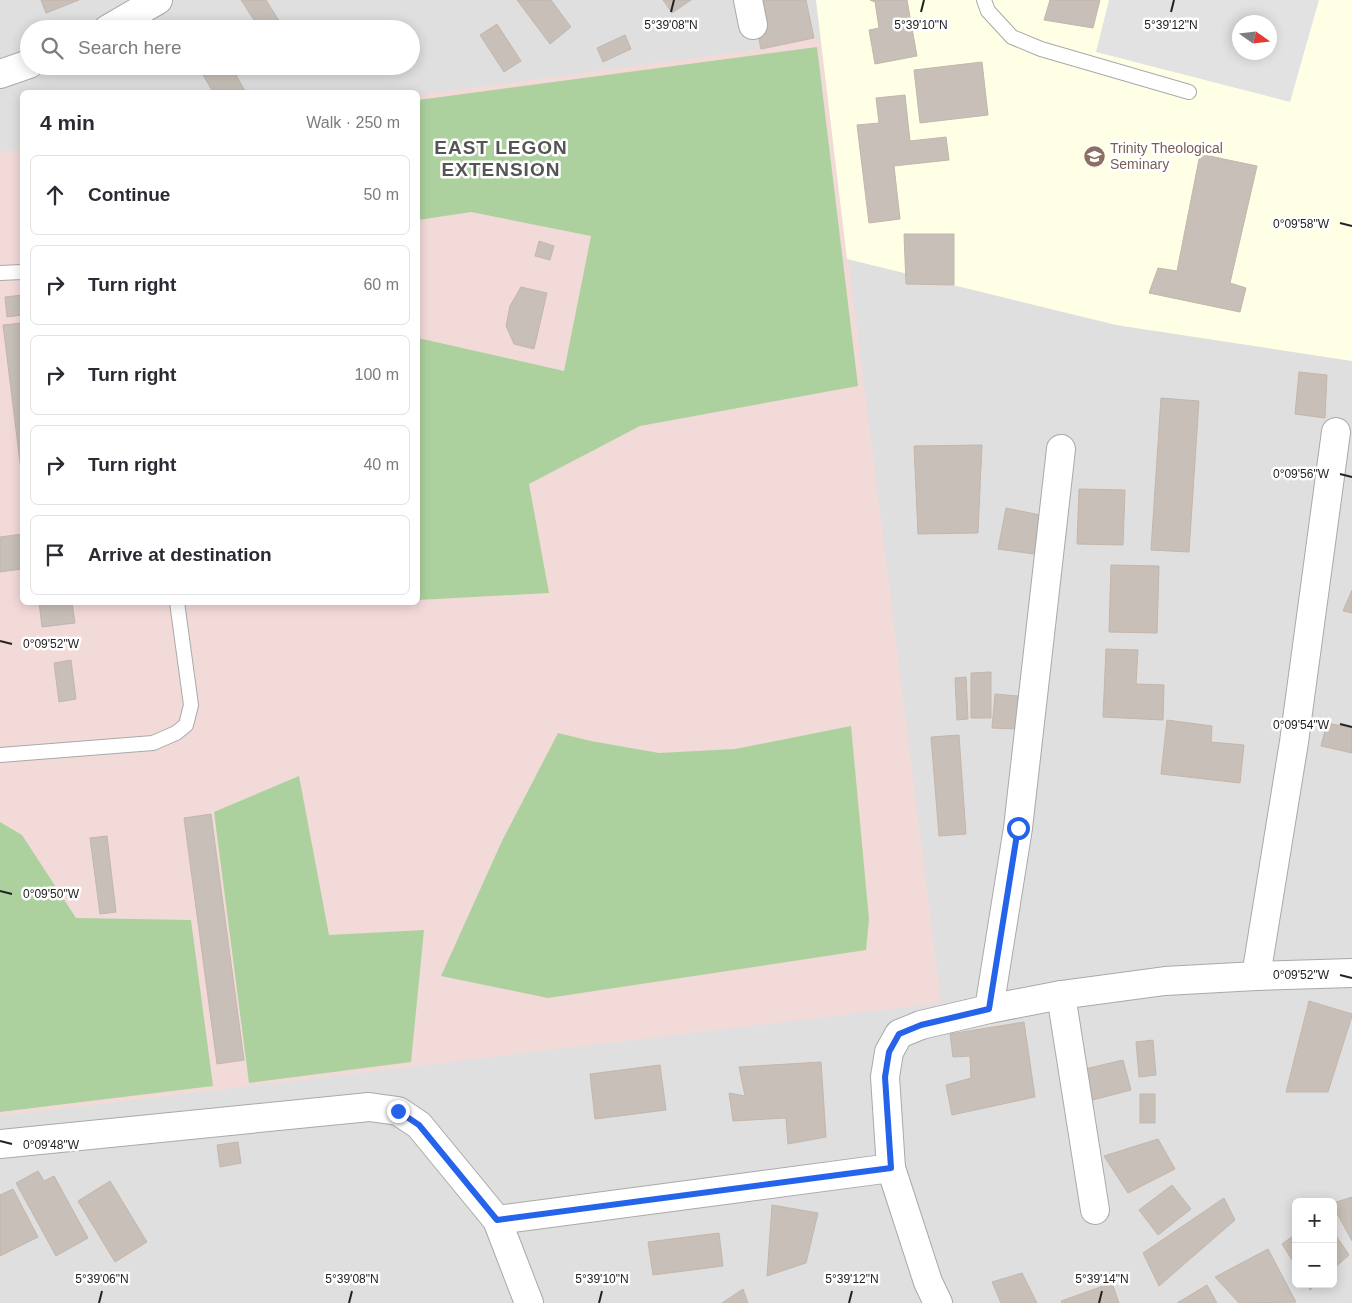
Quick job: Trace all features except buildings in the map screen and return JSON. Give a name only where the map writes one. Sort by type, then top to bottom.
[{"type":"street","points":[[124,20],[158,0]]},
{"type":"street","points":[[0,74],[20,67]]},
{"type":"street","points":[[1256,976],[1294,742],[1336,432]]},
{"type":"street","points":[[989,1009],[1019,818],[1061,449]]},
{"type":"street","points":[[938,1303],[928,1282],[891,1168],[885,1077],[889,1052],[899,1034],[921,1025],[1061,994],[1165,981],[1352,973]]},
{"type":"street","points":[[1061,994],[1096,1210]]},
{"type":"street","points":[[0,1144],[369,1107],[398,1111],[419,1125],[497,1220],[529,1303]]},
{"type":"street","points":[[497,1220],[891,1168]]},
{"type":"lane","points":[[984,0],[988,11],[1012,37],[1041,49],[1189,92]]},
{"type":"lane","points":[[0,273],[20,272]]},
{"type":"lane","points":[[0,755],[153,743],[176,733],[186,725],[191,706],[177,605]]},
{"type":"shaded area","points":[[0,0],[1352,0],[1352,1303],[0,1303]]},
{"type":"shaded area","name":"Trinity Theological Seminary","points":[[816,0],[1352,0],[1352,361],[1116,325],[847,259]]},
{"type":"shaded area","points":[[1109,0],[1319,0],[1290,102],[1096,52]]},
{"type":"shaded area","points":[[814,38],[821,41],[941,1003],[0,1116],[0,152],[20,149],[20,605],[420,605],[420,95],[761,49]]},
{"type":"green space","points":[[817,47],[858,386],[640,426],[529,484],[549,593],[420,600],[420,338],[564,371],[591,236],[471,212],[420,220],[420,100]]},
{"type":"green space","points":[[851,726],[869,919],[866,950],[548,998],[441,976],[502,841],[558,733],[659,753],[735,749]]},
{"type":"green space","points":[[299,776],[329,935],[424,930],[411,1062],[249,1083],[214,812]]},
{"type":"green space","points":[[0,822],[22,835],[76,918],[191,920],[213,1086],[0,1112]]},
{"type":"place","name":"Trinity Theological Seminary","points":[[1094,156]]},
{"type":"district","name":"EAST LEGON EXTENSION","points":[[501,158]]},
{"type":"route","points":[[398,1111],[419,1125],[497,1220],[891,1168],[885,1077],[889,1052],[899,1034],[921,1025],[989,1009],[1018,828]]}]
